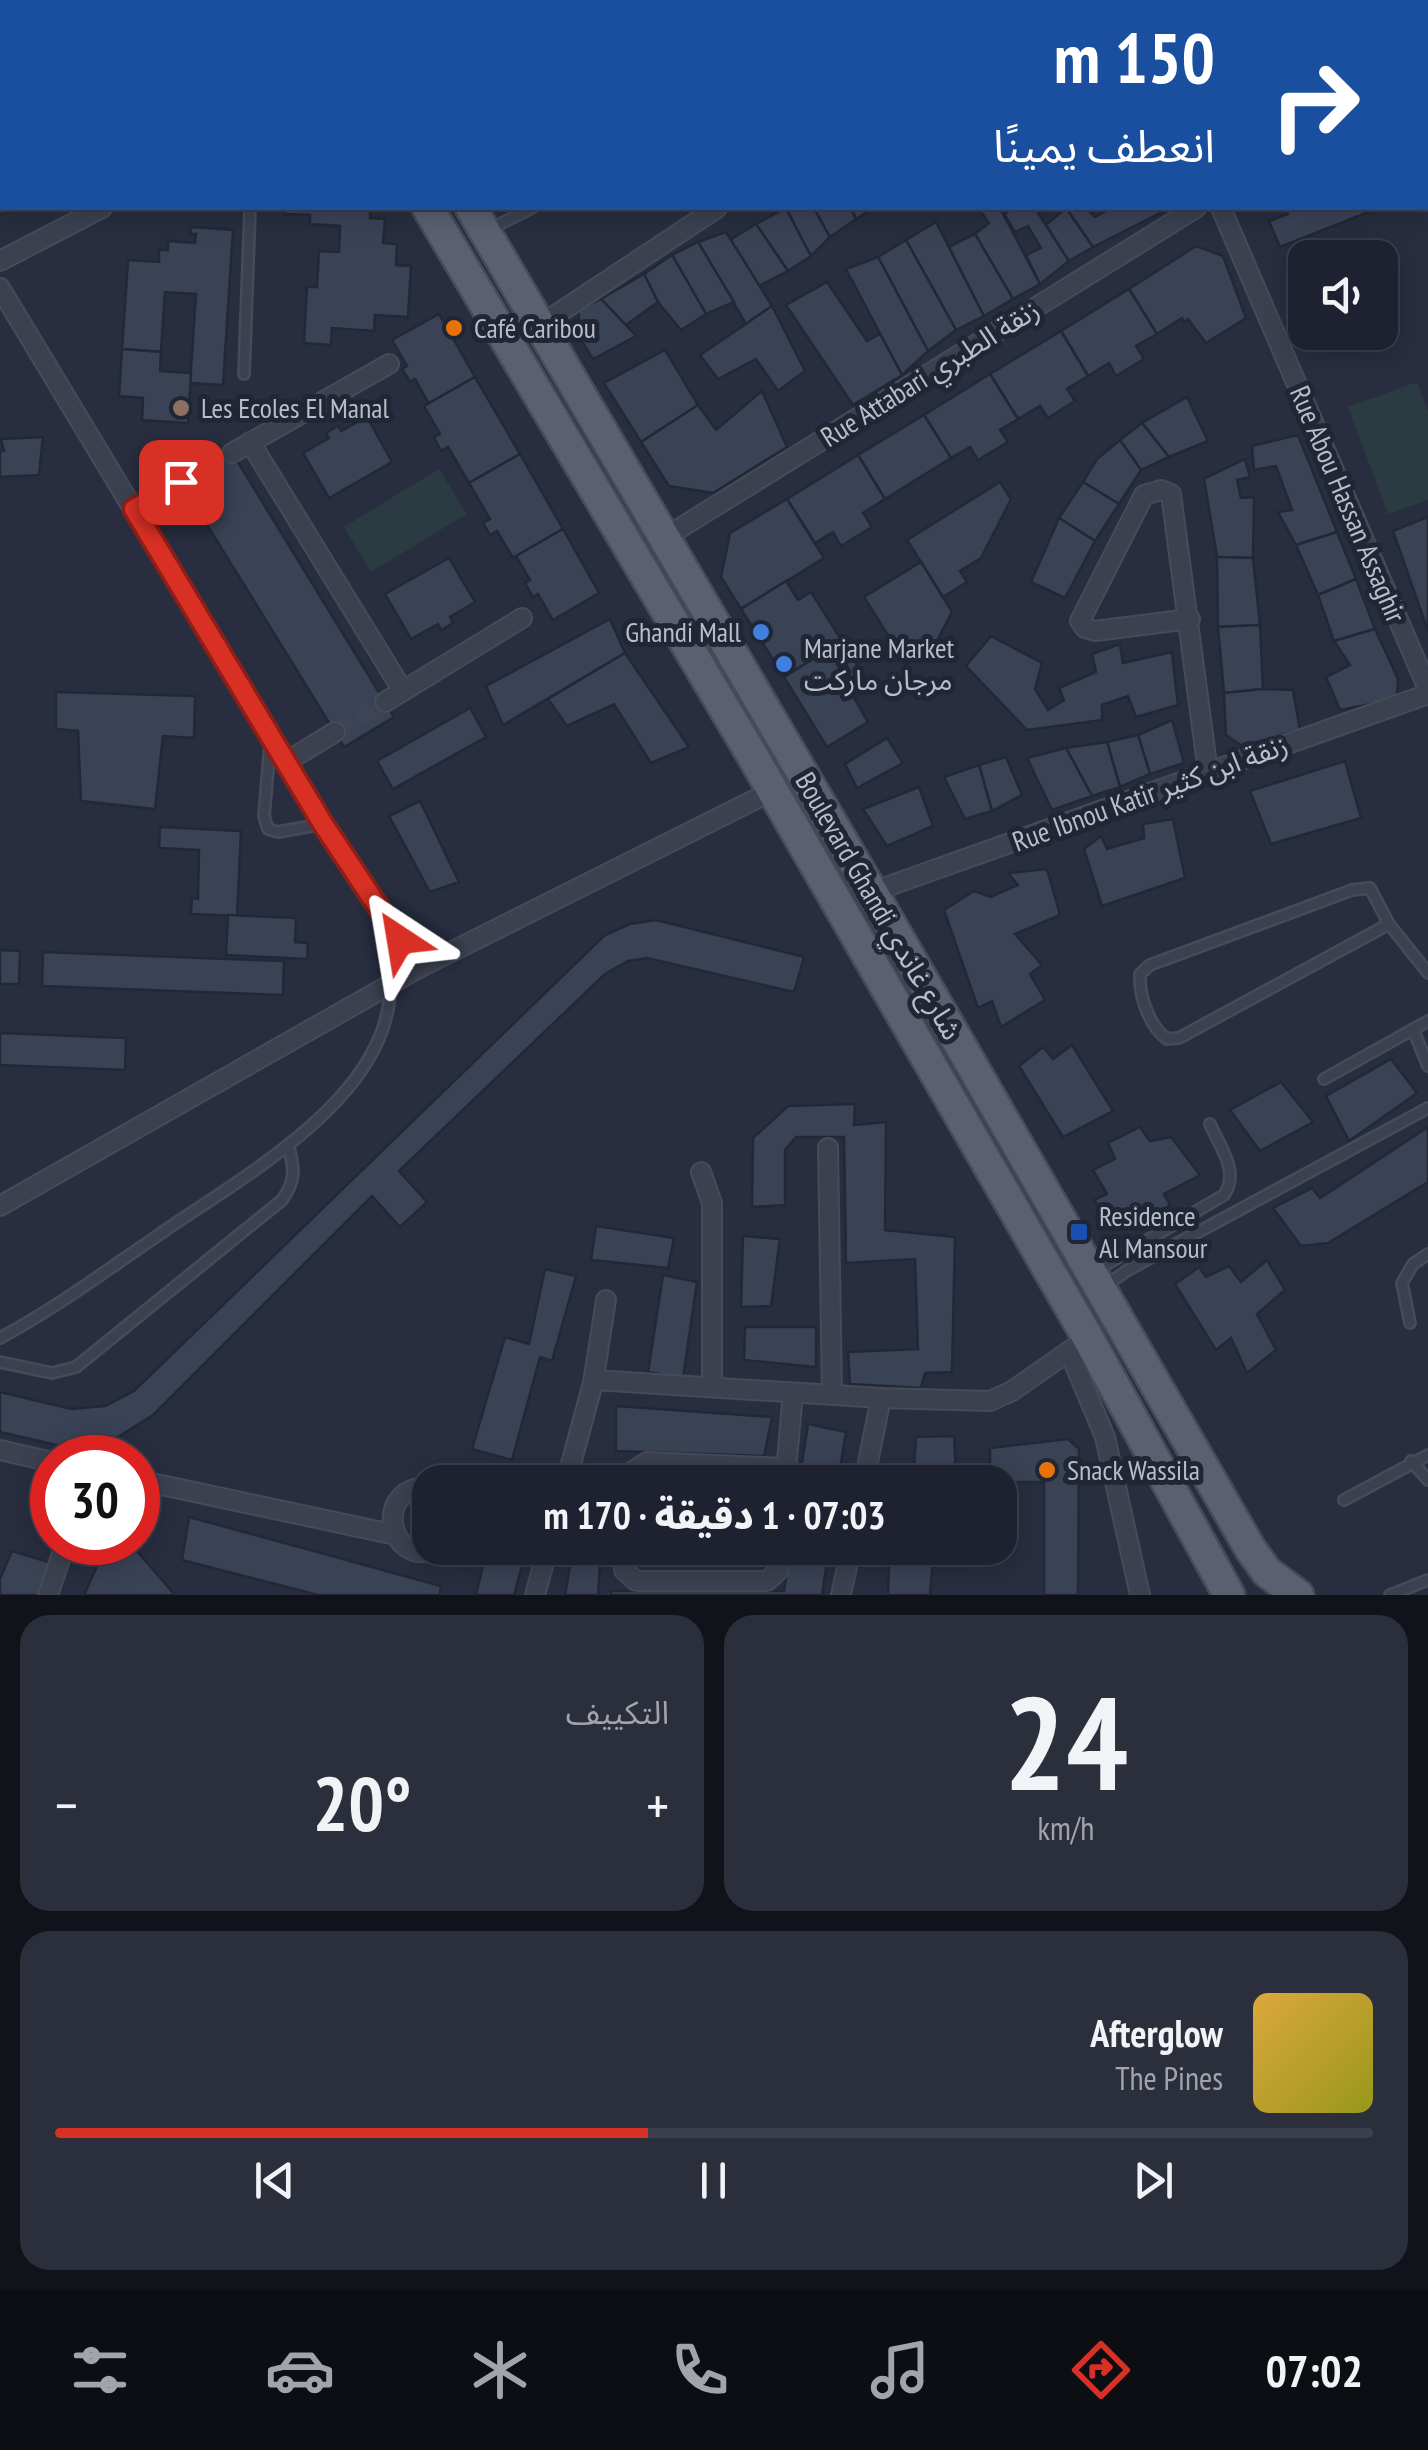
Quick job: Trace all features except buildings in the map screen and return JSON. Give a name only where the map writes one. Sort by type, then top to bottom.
[{"type":"main road","name":"Boulevard Ghandi شارع غاندي","points":[[429,210],[772,791],[1078,1344],[1229,1595]]},
{"type":"main road","name":"Boulevard Ghandi شارع غاندي","points":[[478,220],[1251,1550],[1267,1572],[1298,1595]]},
{"type":"street","points":[[0,261],[98,210]]},
{"type":"street","points":[[539,326],[715,210]]},
{"type":"street","name":"Rue Attabari زنقة الطبري","points":[[664,538],[1193,210]]},
{"type":"street","name":"Rue Abou Hassan Assaghir","points":[[1223,210],[1428,692]]},
{"type":"street","points":[[0,288],[323,824],[419,968]]},
{"type":"street","points":[[232,453],[389,364]]},
{"type":"street","points":[[250,442],[403,690]]},
{"type":"street","points":[[134,509],[181,482]]},
{"type":"street","points":[[1190,619],[1094,630],[1084,628],[1080,621],[1144,495],[1152,491],[1171,494],[1190,619],[1208,772]]},
{"type":"street","points":[[385,702],[522,618]]},
{"type":"street","name":"Rue Ibnou Katir زنقة ابن كثير","points":[[872,892],[1428,692]]},
{"type":"street","points":[[286,762],[335,732]]},
{"type":"street","points":[[1,1204],[419,968],[772,791]]},
{"type":"street","points":[[828,1148],[832,1395]]},
{"type":"street","points":[[701,1172],[712,1203],[712,1388]]},
{"type":"street","points":[[571,1465],[594,1380],[606,1300]]},
{"type":"street","points":[[594,1380],[990,1401],[1002,1398],[1078,1344],[1106,1437],[1140,1595]]},
{"type":"street","points":[[787,1465],[793,1393]]},
{"type":"street","points":[[868,1465],[882,1398]]},
{"type":"street","points":[[0,1450],[30,1457]]},
{"type":"street","points":[[642,1465],[677,1465]]},
{"type":"street","points":[[160,1485],[396,1535],[412,1549]]},
{"type":"street","points":[[396,1535],[392,1515],[396,1504],[412,1490]]},
{"type":"street","points":[[48,1595],[58,1565]]},
{"type":"street","points":[[534,1595],[543,1565]]},
{"type":"street","points":[[624,1565],[628,1577],[636,1581],[767,1581],[778,1565]]},
{"type":"street","points":[[841,1595],[847,1565]]},
{"type":"lane","points":[[244,374],[250,210]]},
{"type":"lane","points":[[478,220],[523,210]]},
{"type":"lane","points":[[271,736],[264,816],[268,829],[278,832],[323,824]]},
{"type":"lane","points":[[1389,924],[1179,1038],[1167,1039],[1158,1033],[1139,990],[1140,974],[1150,965],[1352,890],[1370,888],[1389,924],[1428,972]]},
{"type":"lane","points":[[0,1338],[56,1305],[288,1145],[352,1083],[370,1058],[390,1011],[390,984]]},
{"type":"lane","points":[[1324,1079],[1428,1021]]},
{"type":"lane","points":[[1413,1029],[1428,1066]]},
{"type":"lane","points":[[1097,1280],[1128,1270],[1428,1108]]},
{"type":"lane","points":[[1097,1280],[1224,1195],[1232,1172],[1210,1124]]},
{"type":"lane","points":[[0,1362],[52,1373],[76,1367],[282,1200],[296,1172],[288,1145]]},
{"type":"lane","points":[[1410,1322],[1402,1283],[1413,1264],[1428,1254]]},
{"type":"lane","points":[[1344,1500],[1428,1455]]},
{"type":"lane","points":[[1412,1461],[1428,1480]]},
{"type":"lane","points":[[1390,1595],[1428,1580]]},
{"type":"shaded area","points":[[1417,382],[1428,411],[1428,500],[1388,514],[1348,407]]},
{"type":"shaded area","points":[[439,469],[467,514],[371,572],[344,527]]},
{"type":"tunnel","points":[[181,482],[232,453]]},
{"type":"tunnel","points":[[335,732],[385,702]]},
{"type":"place","name":"Café Caribou","points":[[454,328]]},
{"type":"place","name":"Les Ecoles El Manal","points":[[181,408]]},
{"type":"place","name":"Ghandi Mall","points":[[761,632]]},
{"type":"place","name":"Marjane Market مرجان ماركت","points":[[784,664]]},
{"type":"place","name":"Residence Al Mansour","points":[[1079,1232]]},
{"type":"place","name":"Snack Wassila","points":[[1047,1470]]},
{"type":"route","points":[[181,482],[134,509],[323,824],[400,940]]}]
